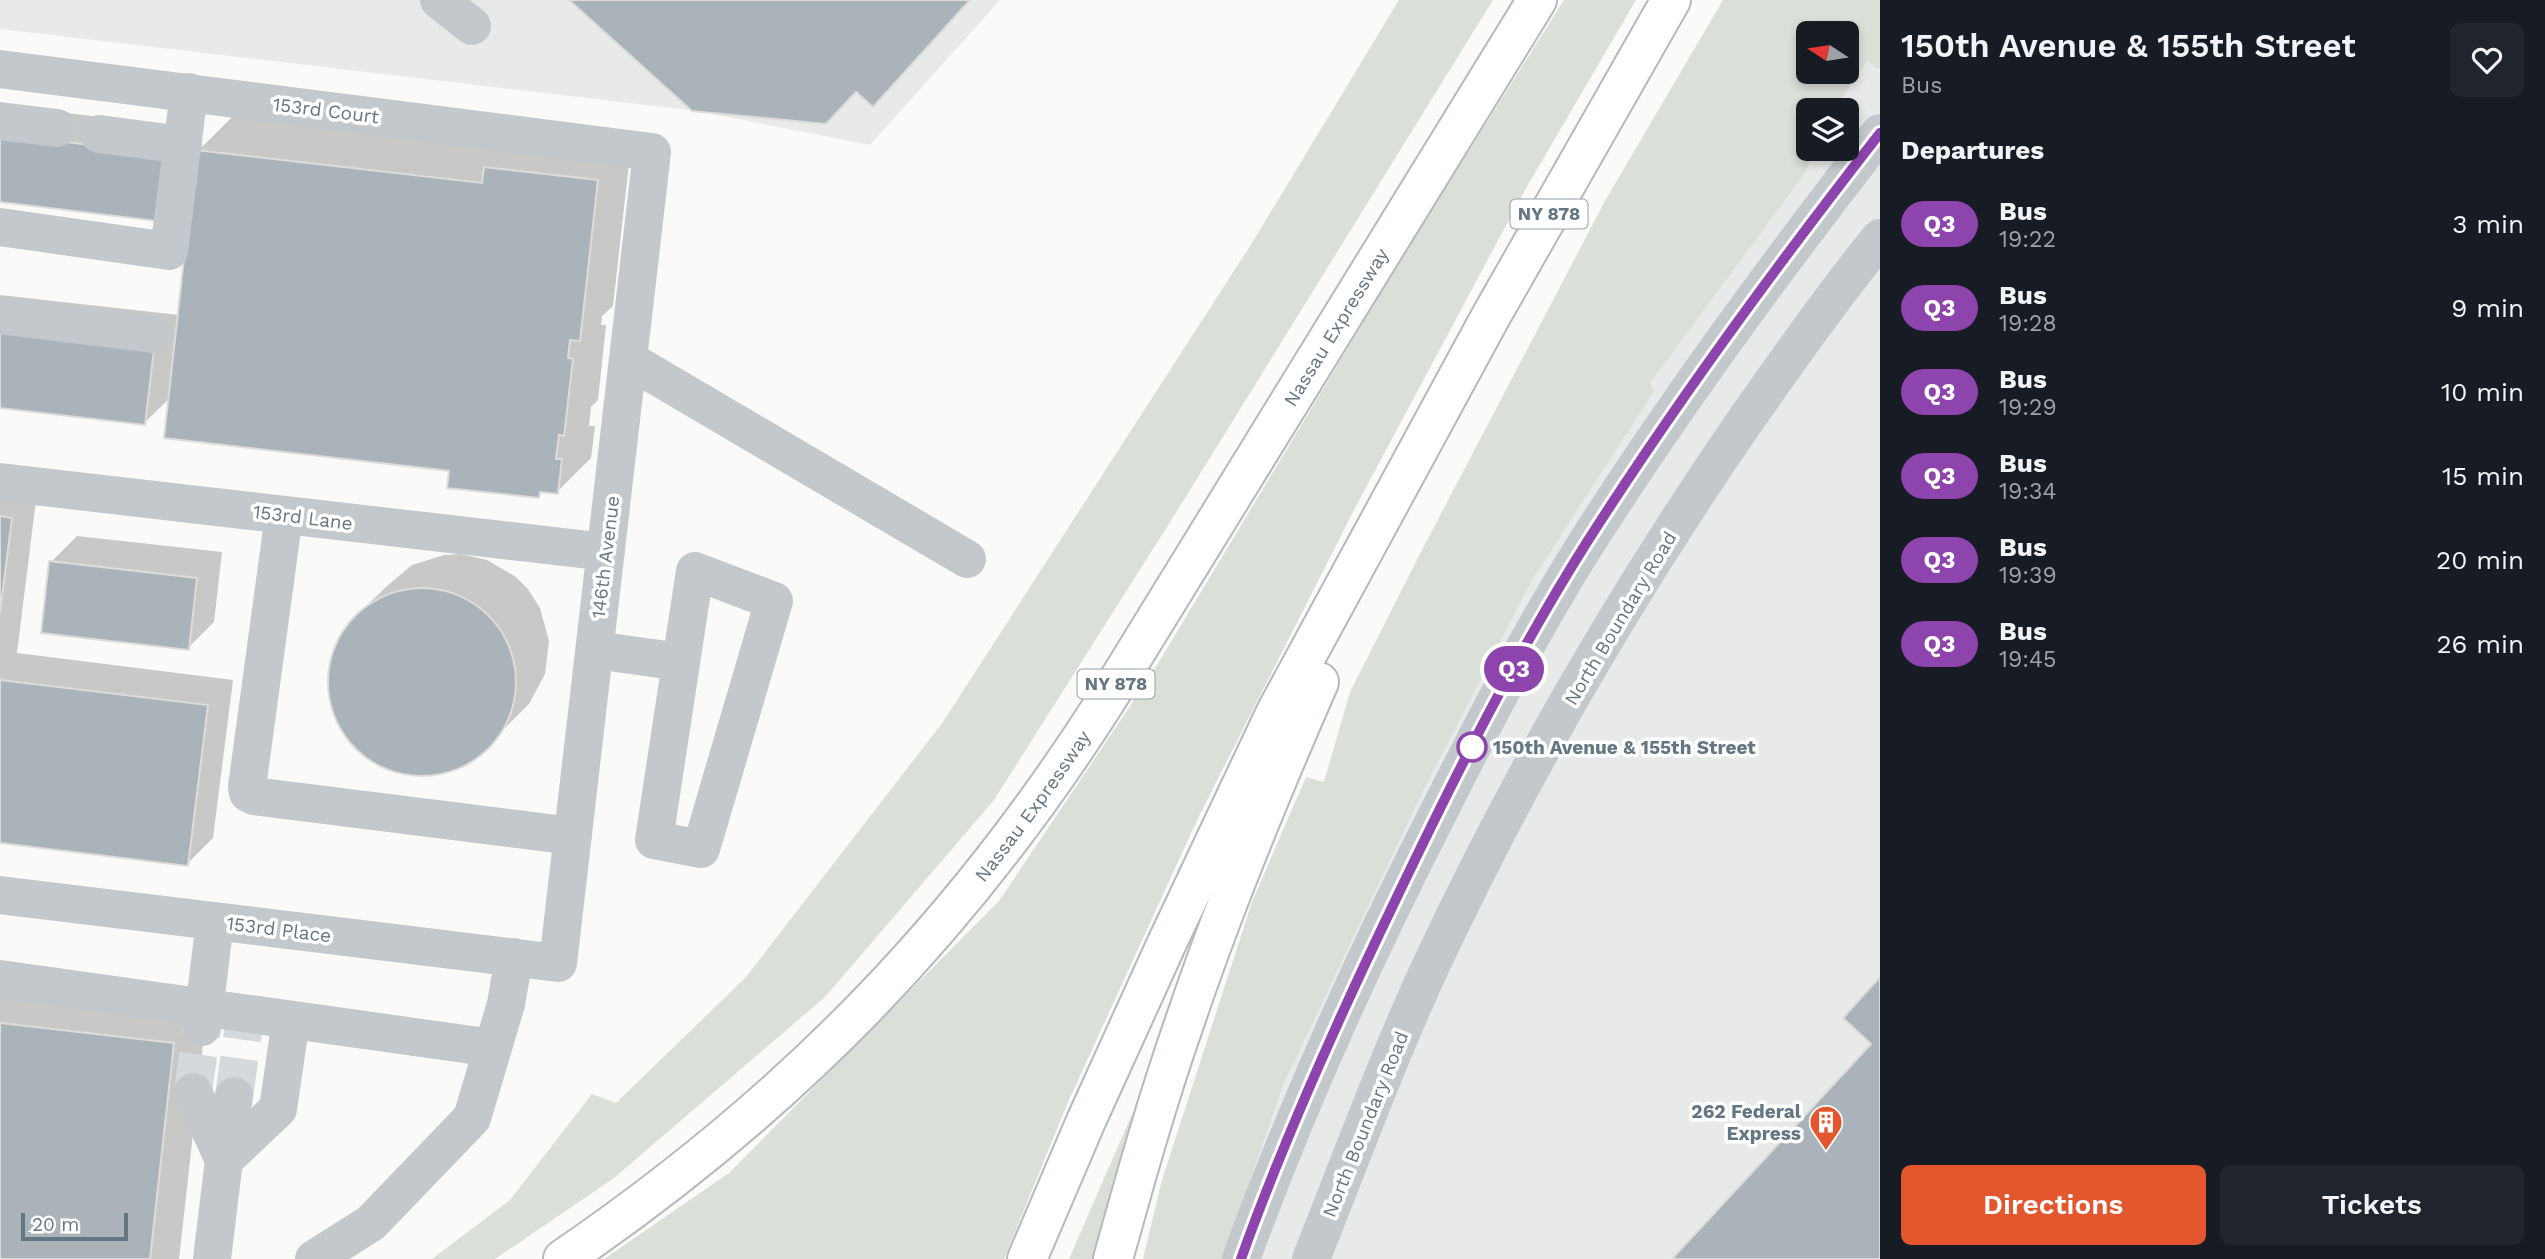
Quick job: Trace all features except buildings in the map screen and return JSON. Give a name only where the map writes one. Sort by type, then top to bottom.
[{"type":"highway","name":"Nassau Expressway","points":[[564,1259],[678,1176],[824,1051],[913,958],[995,859],[1034,808],[1098,712],[1537,0]]},
{"type":"highway","name":"NY 878","points":[[1027,1259],[1112,1062],[1248,771],[1306,655],[1491,316],[1671,0]]},
{"type":"highway","points":[[1113,1259],[1165,1080],[1228,901],[1300,724],[1430,430]]},
{"type":"street","points":[[439,0],[472,26]]},
{"type":"street","name":"153rd Court","points":[[0,69],[652,152]]},
{"type":"street","points":[[0,227],[169,251],[189,92]]},
{"type":"street","points":[[0,121],[57,128]]},
{"type":"street","points":[[99,134],[183,145]]},
{"type":"street","points":[[1241,1259],[1289,1135],[1376,941],[1460,769],[1544,613],[1587,542],[1710,361],[1807,226],[1880,134]]},
{"type":"street","name":"146th Avenue","points":[[558,962],[652,152]]},
{"type":"street","name":"North Boundary Road","points":[[1311,1259],[1371,1106],[1435,958],[1525,780],[1631,594],[1682,514],[1825,308],[1880,238]]},
{"type":"street","points":[[0,314],[153,334]]},
{"type":"street","points":[[629,360],[967,559]]},
{"type":"street","name":"153rd Lane","points":[[0,482],[606,552]]},
{"type":"street","points":[[284,515],[248,793],[254,796],[573,836]]},
{"type":"street","points":[[695,571],[774,601],[701,849],[654,840],[681,662],[695,571]]},
{"type":"street","points":[[595,650],[681,662]]},
{"type":"street","name":"153rd Place","points":[[0,895],[558,962]]},
{"type":"street","points":[[203,1017],[215,921]]},
{"type":"street","points":[[314,1259],[371,1223],[472,1118],[506,1004],[514,957]]},
{"type":"street","points":[[0,979],[245,1023],[291,1020],[493,1048]]},
{"type":"street","points":[[224,1160],[278,1109],[291,1020]]},
{"type":"street","points":[[193,1093],[224,1160]]},
{"type":"street","points":[[212,1259],[234,1096]]},
{"type":"shaded area","points":[[0,0],[1000,0],[870,145],[698,111],[0,29]]},
{"type":"shaded area","points":[[1399,0],[1493,0],[1177,511],[994,800],[825,997],[614,1178],[495,1259],[432,1259],[510,1200],[592,1094],[616,1103],[746,977],[943,722],[1252,243]]},
{"type":"shaded area","points":[[1564,0],[1636,0],[1525,190],[1356,506],[1198,818],[1068,1102],[1004,1259],[604,1259],[729,1173],[999,901],[1151,675],[1417,233]]},
{"type":"shaded area","points":[[1723,0],[1880,0],[1878,69],[1867,61],[1859,73],[1859,21],[1796,21],[1796,84],[1851,84],[1841,98],[1796,98],[1796,161],[1810,161],[1805,173],[1650,383],[1654,391],[1532,580],[1422,793],[1283,1085],[1223,1259],[1143,1259],[1162,1180],[1252,902],[1306,777],[1324,782],[1350,692],[1605,201]]},
{"type":"shaded area","points":[[1779,0],[1880,0],[1880,1259],[1165,1259]]},
{"type":"shaded area","points":[[1133,1112],[1095,1259],[1069,1259]]},
{"type":"tunnel","points":[[193,1092],[202,1027]]},
{"type":"tunnel","points":[[234,1096],[243,1032]]},
{"type":"bus line","name":"Q3","points":[[1241,1259],[1296,1119],[1376,941],[1460,769],[1544,613],[1587,542],[1710,361],[1807,226],[1880,133]]},
{"type":"place","name":"150th Avenue & 155th Street","points":[[1472,747]]},
{"type":"place","name":"262 Federal Express","points":[[1826,1152]]}]
